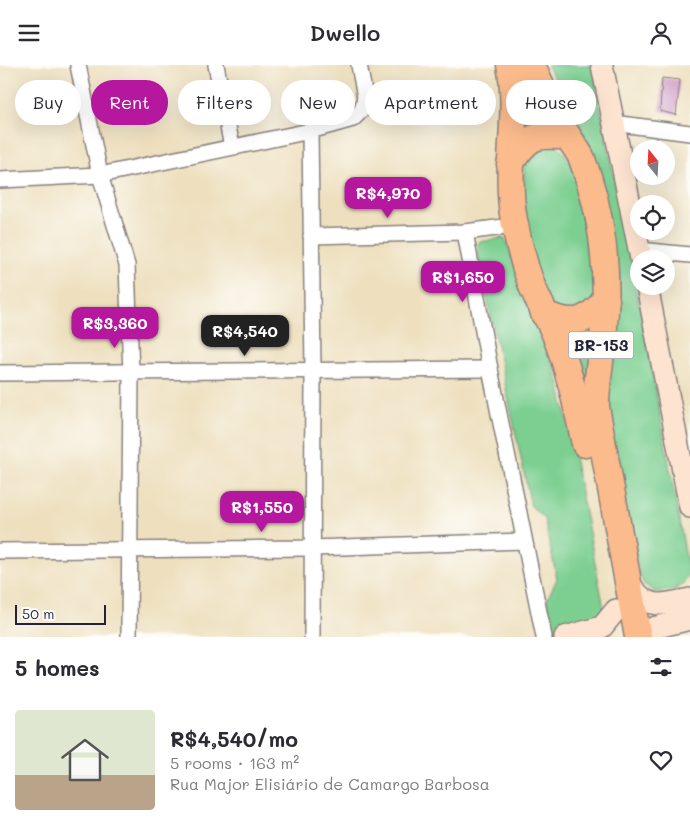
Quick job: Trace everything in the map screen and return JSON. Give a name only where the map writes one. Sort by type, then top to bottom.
[{"type":"highway","name":"BR-153","points":[[510,65],[515,105],[510,164],[513,218],[524,262],[561,351],[577,406],[597,501],[621,637]]},
{"type":"highway","name":"BR-153","points":[[532,65],[568,137],[581,157],[597,210],[604,253],[606,301],[596,376],[596,407],[638,637]]},
{"type":"highway","points":[[510,164],[523,144],[536,137],[552,135],[568,137]]},
{"type":"highway","points":[[544,314],[561,321],[575,322],[592,316],[606,301]]},
{"type":"street","points":[[78,65],[100,175],[126,265],[131,373],[129,637]]},
{"type":"street","points":[[216,65],[232,147]]},
{"type":"street","points":[[0,180],[100,175],[310,131],[353,119],[362,109],[365,97],[359,65]]},
{"type":"street","points":[[602,65],[639,250]]},
{"type":"street","points":[[613,123],[690,133]]},
{"type":"street","points":[[310,131],[313,371],[312,637]]},
{"type":"street","points":[[311,236],[465,232],[504,227],[513,218]]},
{"type":"street","points":[[465,232],[490,369],[544,637]]},
{"type":"street","points":[[675,255],[690,255]]},
{"type":"street","points":[[648,295],[690,507]]},
{"type":"street","points":[[0,373],[490,369]]},
{"type":"street","points":[[0,551],[312,548],[524,541]]},
{"type":"street","points":[[629,583],[639,597],[648,603],[660,605],[690,599]]},
{"type":"street","points":[[566,637],[602,627],[616,609]]},
{"type":"street","points":[[646,637],[654,628],[690,619]]},
{"type":"green space","points":[[525,65],[532,80],[524,80]]},
{"type":"green space","points":[[547,65],[592,65],[595,80],[555,80]]},
{"type":"green space","points":[[596,85],[630,258],[630,295],[637,295],[689,574],[683,584],[672,590],[655,592],[643,583],[639,572],[608,416],[594,160],[580,125],[596,125]]},
{"type":"green space","points":[[522,125],[553,125],[554,127],[521,134]]},
{"type":"green space","points":[[553,139],[580,175],[598,305],[551,312],[523,239],[524,150]]},
{"type":"green space","points":[[505,239],[559,381],[603,603],[603,611],[600,617],[554,631],[547,599],[557,579],[544,518],[531,506],[477,251],[479,242]]},
{"type":"green space","points":[[597,319],[590,417],[560,326]]},
{"type":"building","points":[[662,78],[680,80],[676,115],[660,111]]}]
